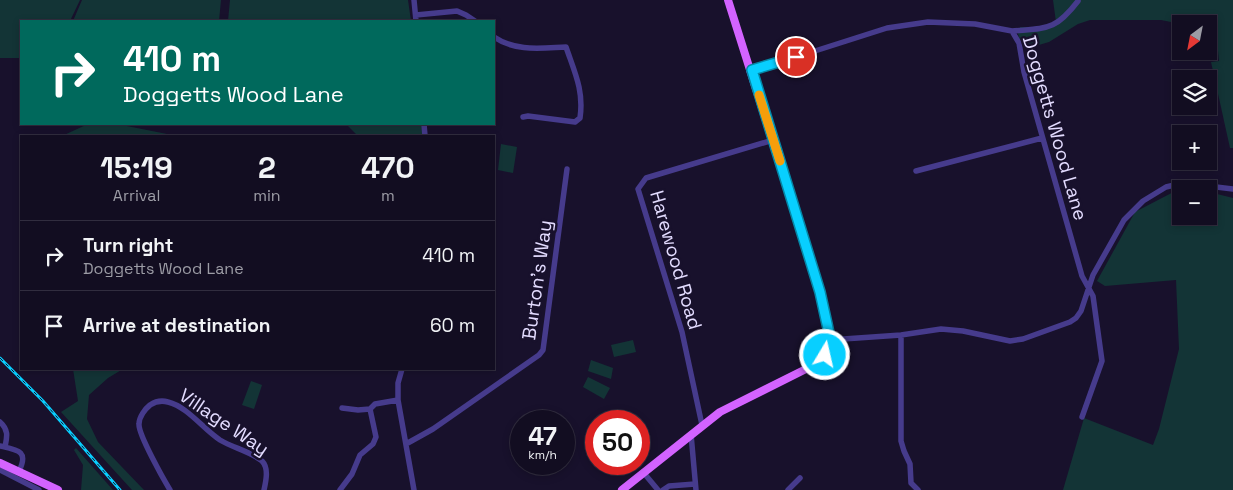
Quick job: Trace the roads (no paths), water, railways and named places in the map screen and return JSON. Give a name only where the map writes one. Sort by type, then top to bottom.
[{"type":"main road","points":[[650,466],[720,412],[814,365],[825,355],[829,340],[820,292],[752,70],[728,0]]},
{"type":"main road","points":[[0,463],[58,490]]},
{"type":"main road","points":[[622,490],[640,475]]},
{"type":"street","points":[[414,0],[416,18],[457,11],[466,14],[474,20]]},
{"type":"street","points":[[1012,31],[1050,28],[1067,16],[1078,1]]},
{"type":"street","name":"Doggetts Wood Lane","points":[[752,70],[895,27],[928,22],[975,24],[1012,31],[1019,43],[1024,72],[1082,276],[1093,296],[1102,361],[1082,418]]},
{"type":"street","points":[[495,37],[515,47],[523,48],[568,44],[582,95],[580,118],[575,122],[524,117]]},
{"type":"street","points":[[916,171],[1042,138]]},
{"type":"street","name":"Harewood Road","points":[[702,425],[682,332],[638,189],[646,178],[773,140]]},
{"type":"street","name":"Burton's Way","points":[[406,444],[433,428],[539,355],[543,350],[567,169]]},
{"type":"street","points":[[829,340],[901,335],[941,328],[1010,340],[1023,339],[1070,322],[1081,311],[1088,288],[1124,220],[1143,201],[1166,187],[1183,183],[1233,189]]},
{"type":"street","points":[[901,335],[901,441],[910,464],[911,483],[918,490]]},
{"type":"street","points":[[402,370],[398,383],[398,400],[414,490]]},
{"type":"street","name":"Village Way","points":[[170,490],[138,425],[148,406],[159,400],[169,402],[182,409],[221,441],[262,462],[266,470],[267,480],[264,490]]},
{"type":"street","points":[[342,408],[370,410],[376,404],[398,400]]},
{"type":"street","points":[[340,490],[352,474],[360,454],[373,444],[376,437],[370,410]]},
{"type":"street","points":[[0,422],[5,426],[7,432],[2,447],[20,452],[23,456],[24,460],[20,471]]},
{"type":"street","points":[[663,490],[669,486],[695,487],[691,434]]},
{"type":"street","points":[[0,470],[39,490]]},
{"type":"street","points":[[646,475],[658,490]]},
{"type":"street","points":[[788,490],[800,478]]},
{"type":"railway","points":[[0,358],[43,401],[120,490]]}]
